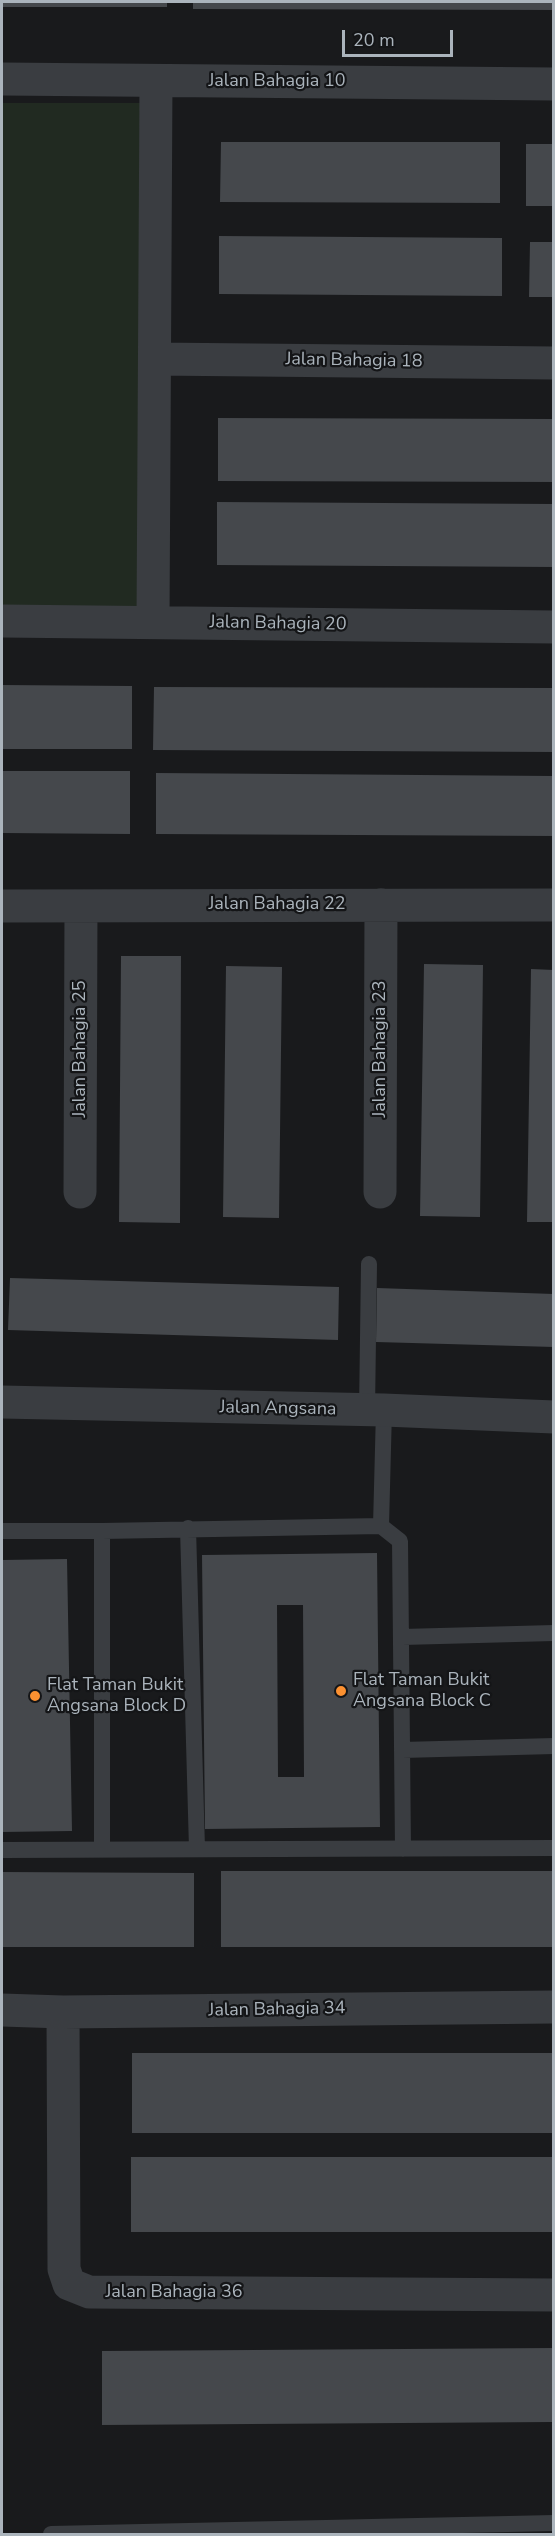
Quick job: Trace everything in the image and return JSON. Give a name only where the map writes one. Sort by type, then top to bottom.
[{"type":"street","name":"Jalan Bahagia 10","points":[[2,79],[554,84]]},
{"type":"street","points":[[153,622],[156,81]]},
{"type":"street","name":"Jalan Bahagia 18","points":[[155,359],[554,363]]},
{"type":"street","name":"Jalan Bahagia 20","points":[[2,621],[554,627]]},
{"type":"street","name":"Jalan Bahagia 23","points":[[380,1192],[381,905]]},
{"type":"street","name":"Jalan Bahagia 22","points":[[2,906],[554,905]]},
{"type":"street","name":"Jalan Bahagia 25","points":[[80,1192],[81,906]]},
{"type":"street","name":"Jalan Angsana","points":[[2,1402],[554,1417]]},
{"type":"street","name":"Jalan Bahagia 34","points":[[2,2010],[63,2012],[554,2007]]},
{"type":"street","name":"Jalan Bahagia 36","points":[[63,2012],[64,2270],[69,2284],[89,2292],[554,2295]]},
{"type":"lane","points":[[369,1264],[381,1526]]},
{"type":"lane","points":[[2,1531],[381,1526],[400,1540],[403,1849]]},
{"type":"lane","points":[[188,1528],[197,1850]]},
{"type":"lane","points":[[102,1531],[102,1848]]},
{"type":"lane","points":[[402,1637],[554,1633]]},
{"type":"lane","points":[[402,1750],[554,1746]]},
{"type":"lane","points":[[2,1850],[554,1848]]},
{"type":"lane","points":[[51,2535],[554,2523]]},
{"type":"shaded area","points":[[2,103],[140,103],[138,619],[2,616]]},
{"type":"building","points":[[2,2],[167,2],[167,7],[2,7]]},
{"type":"building","points":[[193,2],[554,2],[554,10],[193,9]]},
{"type":"building","points":[[221,142],[500,142],[500,203],[220,202]]},
{"type":"building","points":[[526,144],[554,144],[554,206],[526,206]]},
{"type":"building","points":[[219,236],[502,238],[502,296],[219,294]]},
{"type":"building","points":[[530,242],[554,242],[554,297],[529,297]]},
{"type":"building","points":[[218,418],[554,419],[554,482],[218,481]]},
{"type":"building","points":[[217,502],[554,504],[554,567],[217,565]]},
{"type":"building","points":[[2,685],[132,686],[132,749],[2,749]]},
{"type":"building","points":[[154,687],[554,688],[554,752],[153,750]]},
{"type":"building","points":[[2,771],[130,771],[130,834],[2,833]]},
{"type":"building","points":[[156,773],[554,776],[554,836],[156,834]]},
{"type":"building","points":[[121,956],[181,956],[180,1223],[119,1222]]},
{"type":"building","points":[[424,964],[483,965],[480,1217],[420,1216]]},
{"type":"building","points":[[226,966],[282,967],[279,1218],[223,1217]]},
{"type":"building","points":[[531,969],[554,970],[554,1222],[527,1222]]},
{"type":"building","points":[[10,1278],[339,1287],[338,1340],[8,1330]]},
{"type":"building","points":[[377,1288],[554,1294],[554,1347],[376,1342]]},
{"type":"building","name":"Flat Taman Bukit Angsana Block C","points":[[377,1553],[380,1827],[205,1829],[202,1555]],"holes":[[[277,1605],[303,1605],[304,1777],[278,1777]]]},
{"type":"building","name":"Flat Taman Bukit Angsana Block D","points":[[67,1559],[72,1831],[2,1832],[2,1560]]},
{"type":"building","points":[[221,1871],[554,1871],[554,1947],[221,1947]]},
{"type":"building","points":[[2,1872],[194,1873],[194,1947],[2,1947]]},
{"type":"building","points":[[132,2053],[554,2053],[554,2133],[132,2133]]},
{"type":"building","points":[[131,2157],[554,2157],[554,2232],[131,2232]]},
{"type":"building","points":[[554,2348],[554,2422],[102,2425],[102,2351]]},
{"type":"place","name":"Flat Taman Bukit Angsana Block C","points":[[341,1691]]},
{"type":"place","name":"Flat Taman Bukit Angsana Block D","points":[[35,1696]]}]
